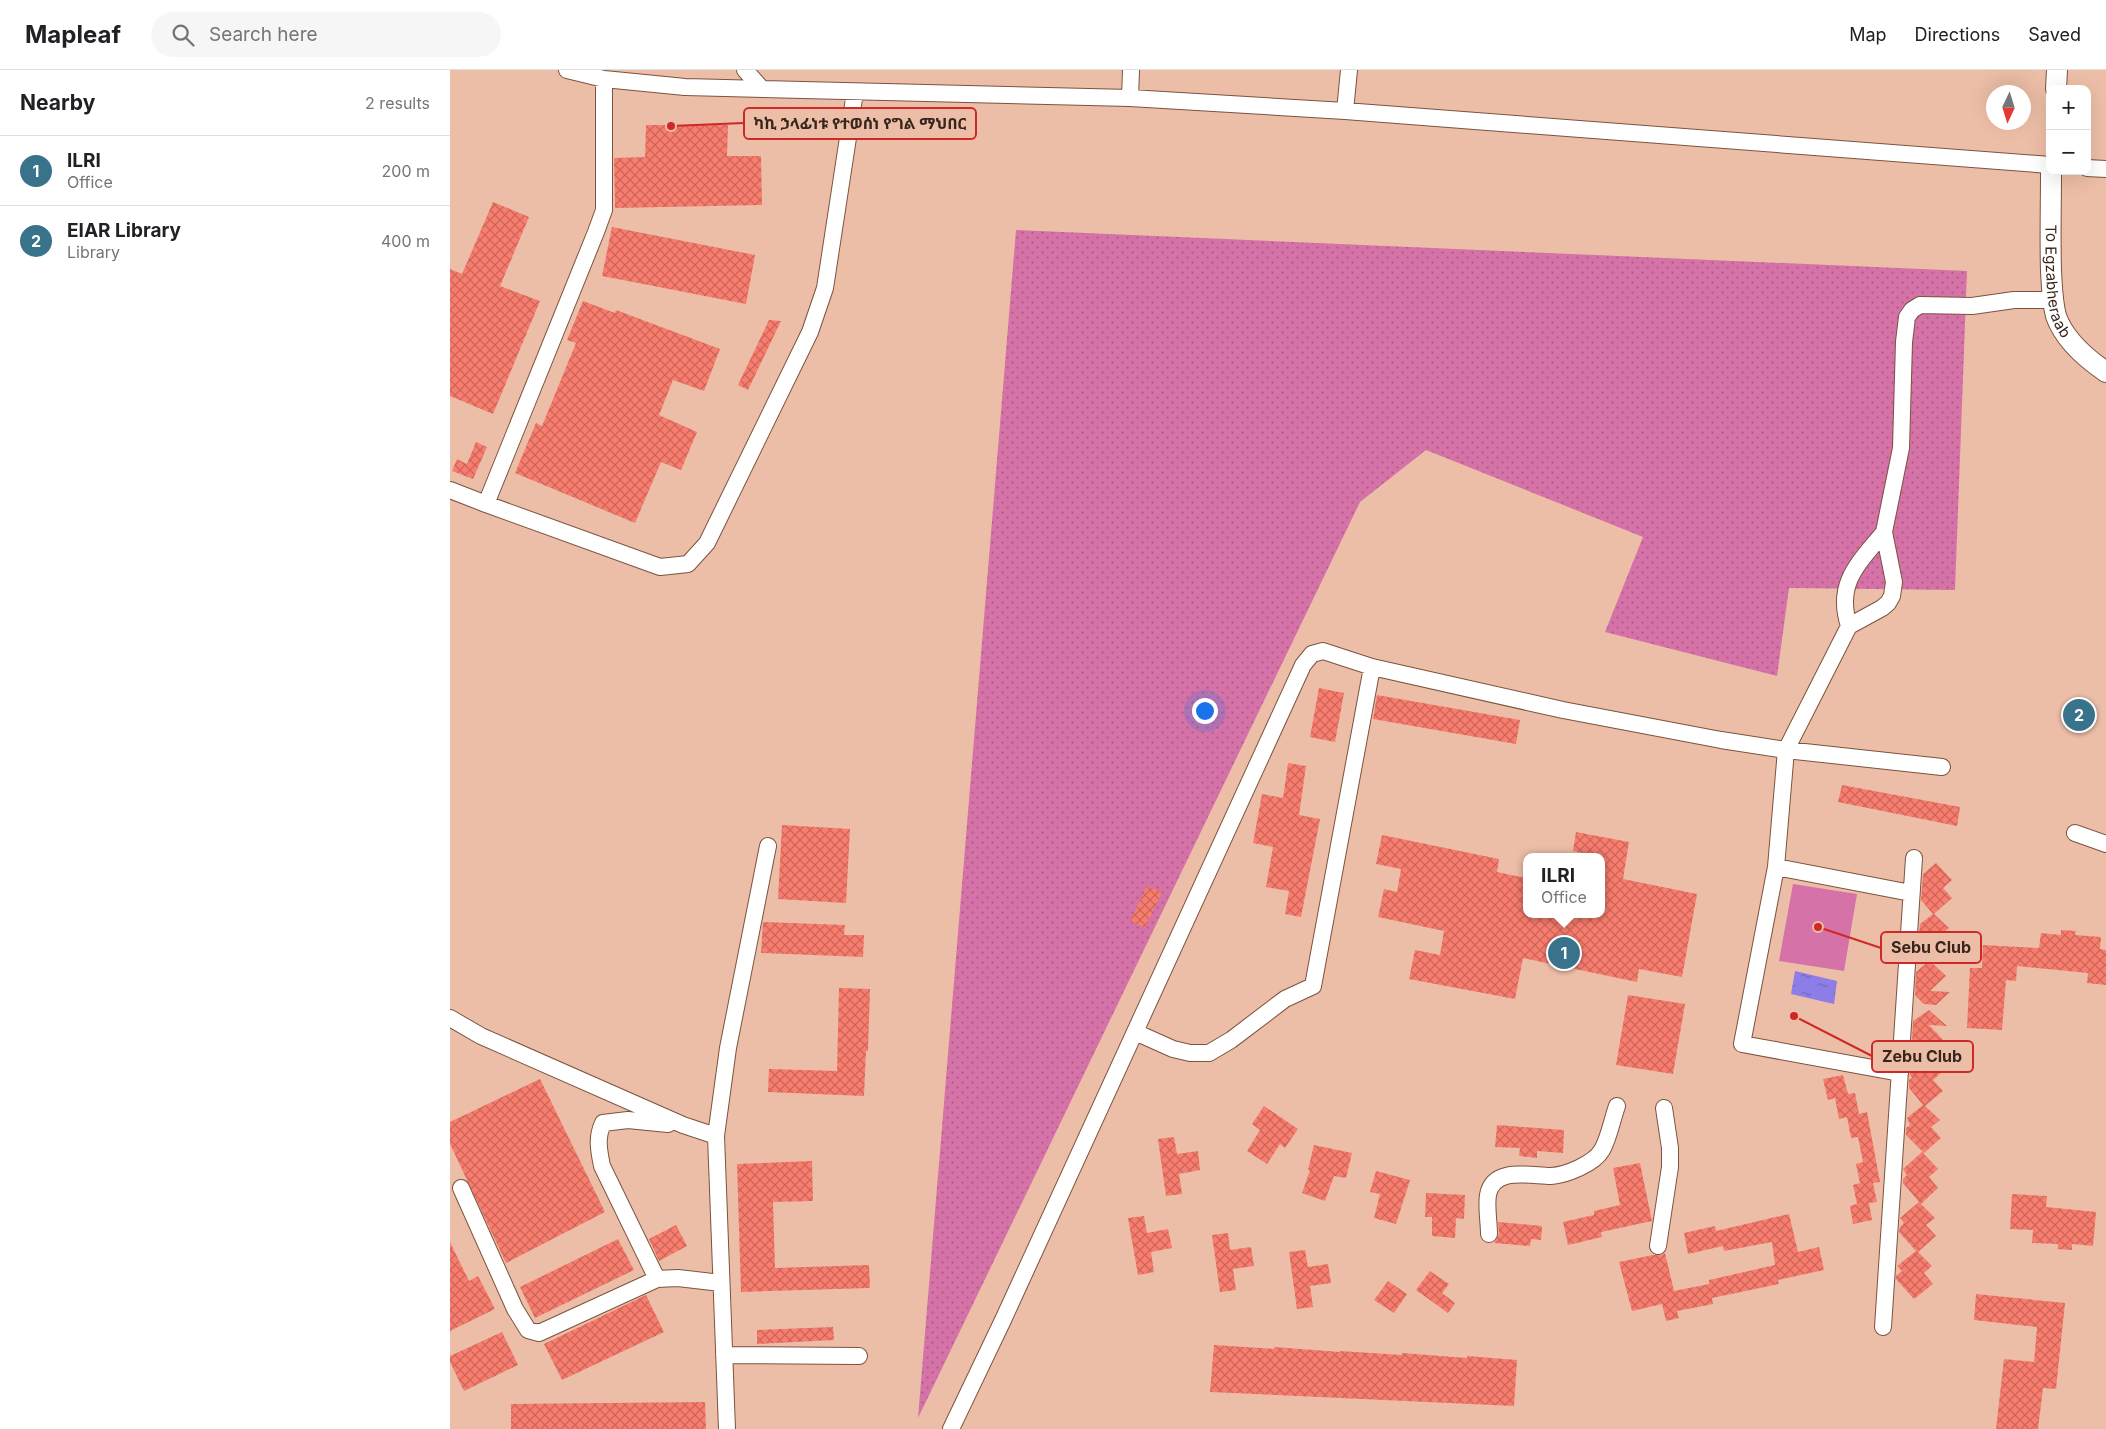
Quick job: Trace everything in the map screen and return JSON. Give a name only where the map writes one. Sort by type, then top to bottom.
[{"type":"main road","points":[[2056,70],[2056,85]]},
{"type":"main road","name":"To Egzabheraab","points":[[2051,175],[2050,252],[2052,300],[2056,318],[2078,349],[2106,372]]},
{"type":"street","points":[[566,70],[604,79],[685,87],[1130,98],[1345,111],[2046,165]]},
{"type":"street","points":[[745,70],[762,89]]},
{"type":"street","points":[[1130,98],[1131,70]]},
{"type":"street","points":[[1345,111],[1350,70]]},
{"type":"street","points":[[486,504],[604,210],[604,79]]},
{"type":"street","points":[[450,490],[660,567],[688,564],[707,543],[810,332],[825,288],[855,92]]},
{"type":"street","points":[[2091,168],[2106,170]]},
{"type":"street","points":[[1900,1073],[1742,1044],[1776,867],[1786,750],[1849,626],[1882,608],[1892,596],[1894,582],[1884,532],[1901,448],[1904,342],[1907,317],[1912,310],[1920,305],[1972,306],[2014,300],[2052,300]]},
{"type":"street","points":[[1849,626],[1845,614],[1844,601],[1848,582],[1857,565],[1884,532]]},
{"type":"street","points":[[951,1429],[1136,1032],[1303,665],[1312,654],[1323,652],[1372,667],[1563,710],[1721,740],[1786,750],[1942,767]]},
{"type":"street","points":[[1136,1032],[1173,1049],[1190,1053],[1209,1053],[1230,1040],[1285,999],[1313,986],[1372,667]]},
{"type":"street","points":[[2075,833],[2106,844]]},
{"type":"street","points":[[727,1429],[716,1136],[728,1048],[768,846]]},
{"type":"street","points":[[1883,1326],[1914,858]]},
{"type":"street","points":[[1776,867],[1911,893]]},
{"type":"street","points":[[450,1018],[480,1036],[682,1125],[716,1136]]},
{"type":"street","points":[[1489,1234],[1488,1196],[1491,1187],[1498,1179],[1514,1174],[1554,1176],[1585,1166],[1602,1150],[1617,1106]]},
{"type":"street","points":[[1658,1246],[1670,1167],[1670,1148],[1664,1108]]},
{"type":"street","points":[[657,1279],[602,1166],[598,1147],[599,1132],[603,1123],[628,1120],[682,1125]]},
{"type":"street","points":[[462,1188],[515,1309],[528,1330],[540,1333],[657,1279],[678,1278],[721,1283]]},
{"type":"street","points":[[724,1355],[859,1356]]},
{"type":"shaded area","points":[[1016,230],[1967,271],[1955,590],[1789,588],[1777,676],[1605,632],[1643,537],[1426,450],[1360,502],[918,1418]]},
{"type":"shaded area","points":[[1793,884],[1857,894],[1844,971],[1779,961]]},
{"type":"water","points":[[1795,971],[1837,981],[1834,1004],[1791,994]]},
{"type":"building","points":[[646,125],[728,125],[727,156],[761,156],[762,205],[615,208],[614,158],[645,157]]},
{"type":"building","points":[[493,202],[529,217],[500,286],[540,301],[493,414],[450,396],[450,269],[462,274]]},
{"type":"building","points":[[612,227],[755,255],[746,304],[602,276]]},
{"type":"building","points":[[583,301],[615,313],[616,310],[720,349],[704,391],[673,380],[659,415],[697,432],[681,470],[661,462],[635,523],[515,473],[536,423],[542,426],[576,343],[567,340]]},
{"type":"building","points":[[769,320],[781,321],[748,390],[738,385]]},
{"type":"building","points":[[476,442],[487,447],[473,479],[452,471],[457,459],[467,464]]},
{"type":"building","points":[[1319,688],[1344,693],[1335,742],[1310,737]]},
{"type":"building","points":[[1377,695],[1520,720],[1516,744],[1373,719]]},
{"type":"building","points":[[1288,763],[1306,766],[1299,815],[1320,819],[1301,917],[1285,914],[1289,891],[1266,887],[1273,847],[1253,843],[1262,794],[1283,798]]},
{"type":"building","points":[[1842,785],[1960,807],[1957,826],[1838,802]]},
{"type":"building","points":[[782,825],[850,829],[846,903],[778,899]]},
{"type":"building","points":[[1576,832],[1629,842],[1623,879],[1697,894],[1682,977],[1639,969],[1637,982],[1523,958],[1515,999],[1409,979],[1415,950],[1440,955],[1444,931],[1378,917],[1384,889],[1397,892],[1401,869],[1376,864],[1382,835],[1499,859],[1497,872],[1523,877],[1523,918],[1605,918],[1605,853],[1573,851]]},
{"type":"building","points":[[1936,863],[1952,880],[1943,888],[1952,898],[1934,914],[1949,928],[1940,935],[1950,946],[1931,962],[1946,976],[1930,991],[1950,992],[1936,1005],[1924,1004],[1915,995],[1916,972],[1929,961],[1918,947],[1920,924],[1933,914],[1921,900],[1923,874]]},
{"type":"building","points":[[1147,886],[1162,892],[1145,928],[1130,921]]},
{"type":"building","points":[[763,922],[845,925],[844,935],[864,935],[863,957],[761,953]]},
{"type":"building","points":[[2061,930],[2076,931],[2075,935],[2101,937],[2100,949],[2106,950],[2106,985],[2087,983],[2088,973],[2017,966],[2016,981],[2006,980],[2002,1030],[1967,1028],[1970,968],[1982,968],[1983,945],[2039,948],[2041,933],[2061,935]]},
{"type":"building","points":[[839,988],[870,989],[864,1096],[768,1092],[769,1069],[837,1071]]},
{"type":"building","points":[[1628,995],[1685,1004],[1673,1074],[1616,1065]]},
{"type":"building","points":[[1929,1010],[1947,1026],[1929,1025],[1945,1042],[1927,1058],[1942,1072],[1933,1080],[1943,1091],[1925,1106],[1940,1120],[1931,1127],[1941,1138],[1924,1153],[1906,1135],[1906,1128],[1910,1125],[1907,1118],[1923,1105],[1909,1088],[1909,1080],[1912,1078],[1910,1070],[1925,1056],[1912,1041],[1913,1021]]},
{"type":"building","points":[[1843,1075],[1848,1094],[1855,1093],[1859,1114],[1867,1112],[1880,1182],[1873,1183],[1877,1202],[1869,1203],[1872,1220],[1853,1224],[1850,1206],[1857,1204],[1853,1185],[1860,1183],[1856,1164],[1863,1162],[1858,1137],[1851,1138],[1847,1117],[1839,1119],[1835,1098],[1828,1100],[1823,1079]]},
{"type":"building","points":[[540,1079],[605,1212],[506,1263],[450,1144],[450,1122]]},
{"type":"building","points":[[1264,1106],[1298,1129],[1285,1148],[1280,1144],[1267,1164],[1247,1151],[1260,1130],[1252,1124]]},
{"type":"building","points":[[1497,1125],[1564,1130],[1563,1153],[1537,1151],[1537,1158],[1519,1156],[1520,1148],[1495,1147]]},
{"type":"building","points":[[1174,1137],[1177,1154],[1198,1151],[1200,1170],[1179,1174],[1182,1194],[1166,1196],[1158,1139]]},
{"type":"building","points":[[1314,1145],[1352,1153],[1346,1178],[1334,1176],[1325,1201],[1302,1193],[1310,1170],[1308,1170]]},
{"type":"building","points":[[1922,1152],[1938,1169],[1929,1177],[1938,1188],[1921,1204],[1935,1218],[1926,1225],[1936,1236],[1918,1252],[1932,1266],[1924,1273],[1933,1284],[1914,1299],[1896,1279],[1896,1276],[1902,1271],[1897,1266],[1916,1251],[1899,1232],[1900,1227],[1904,1223],[1900,1218],[1919,1202],[1903,1183],[1903,1179],[1907,1175],[1903,1169]]},
{"type":"building","points":[[812,1161],[813,1201],[773,1202],[775,1268],[869,1265],[870,1288],[741,1292],[737,1164]]},
{"type":"building","points":[[1640,1163],[1652,1221],[1601,1232],[1602,1237],[1568,1245],[1563,1222],[1594,1215],[1594,1211],[1620,1205],[1613,1168]]},
{"type":"building","points":[[1376,1171],[1410,1180],[1396,1224],[1374,1218],[1380,1194],[1370,1192]]},
{"type":"building","points":[[1426,1193],[1465,1195],[1464,1219],[1456,1218],[1455,1238],[1432,1236],[1432,1217],[1425,1217]]},
{"type":"building","points":[[2012,1194],[2047,1196],[2046,1207],[2096,1212],[2093,1246],[2072,1244],[2072,1250],[2058,1249],[2058,1244],[2032,1243],[2033,1230],[2010,1229]]},
{"type":"building","points":[[1789,1214],[1798,1252],[1819,1247],[1824,1270],[1778,1280],[1779,1284],[1712,1298],[1713,1304],[1677,1311],[1679,1318],[1666,1321],[1662,1304],[1632,1311],[1619,1262],[1665,1253],[1674,1291],[1709,1284],[1709,1280],[1775,1265],[1772,1242],[1724,1251],[1723,1246],[1688,1254],[1684,1233],[1715,1226],[1716,1231]]},
{"type":"building","points":[[1144,1216],[1147,1233],[1168,1229],[1172,1248],[1151,1252],[1154,1272],[1138,1275],[1128,1218]]},
{"type":"building","points":[[1498,1222],[1542,1226],[1541,1240],[1531,1239],[1530,1246],[1494,1243],[1499,1234]]},
{"type":"building","points":[[676,1225],[687,1246],[659,1261],[649,1239]]},
{"type":"building","points":[[1228,1233],[1230,1250],[1251,1247],[1254,1266],[1233,1269],[1236,1290],[1220,1292],[1212,1235]]},
{"type":"building","points":[[618,1239],[634,1270],[535,1318],[520,1287]]},
{"type":"building","points":[[450,1242],[469,1281],[478,1276],[495,1309],[450,1331]]},
{"type":"building","points":[[1305,1250],[1308,1267],[1328,1264],[1331,1283],[1310,1286],[1313,1307],[1297,1309],[1289,1252]]},
{"type":"building","points":[[1430,1271],[1449,1284],[1442,1293],[1455,1303],[1448,1313],[1416,1290]]},
{"type":"building","points":[[1388,1281],[1407,1294],[1394,1313],[1374,1300]]},
{"type":"building","points":[[1976,1294],[2065,1303],[2056,1389],[2043,1388],[2038,1429],[1996,1429],[2004,1359],[2034,1362],[2037,1327],[1974,1320]]},
{"type":"building","points":[[646,1295],[664,1332],[562,1380],[544,1344]]},
{"type":"building","points":[[833,1327],[834,1340],[757,1344],[757,1330]]},
{"type":"building","points":[[502,1332],[518,1365],[464,1391],[450,1362],[450,1356]]},
{"type":"building","points":[[1214,1345],[1402,1355],[1402,1353],[1467,1358],[1467,1356],[1517,1360],[1514,1406],[1210,1392]]},
{"type":"building","points":[[705,1402],[706,1429],[511,1429],[511,1404]]},
{"type":"place","name":"ካኪ ኃላፊነቱ የተወሰነ የግል ማህበር","points":[[671,126]]},
{"type":"place","name":"EIAR Library","points":[[2079,715]]},
{"type":"place","name":"Sebu Club","points":[[1818,927]]},
{"type":"place","name":"ILRI","points":[[1564,953]]},
{"type":"place","name":"Zebu Club","points":[[1794,1016]]}]
